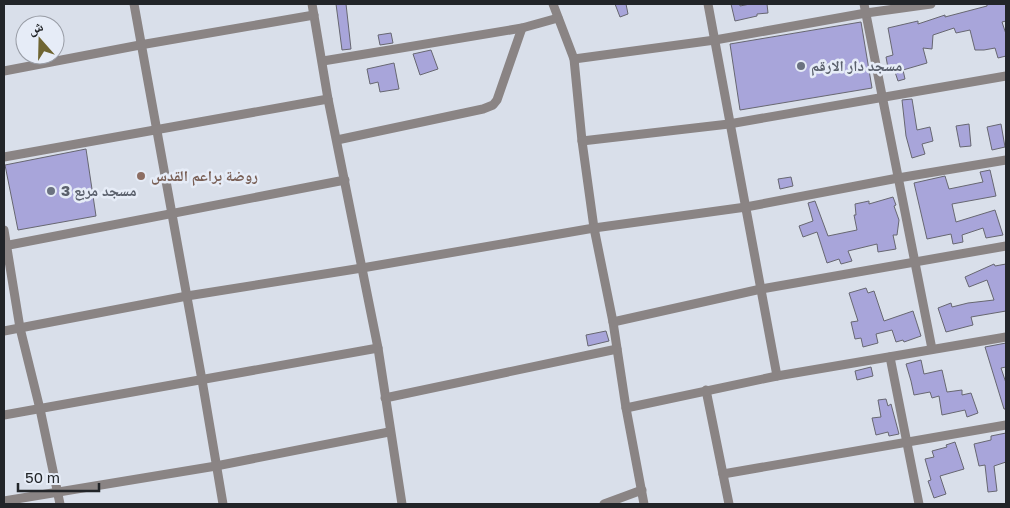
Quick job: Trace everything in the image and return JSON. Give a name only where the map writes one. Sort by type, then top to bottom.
[{"type":"street","points":[[134,4],[223,504]]},
{"type":"street","points":[[312,4],[328,99],[378,348],[402,504]]},
{"type":"street","points":[[553,4],[574,59],[582,141],[594,228],[618,349],[626,408],[644,504]]},
{"type":"street","points":[[708,4],[777,376]]},
{"type":"street","points":[[574,59],[715,40],[865,8],[931,4]]},
{"type":"street","points":[[865,8],[932,349]]},
{"type":"street","points":[[4,71],[314,15]]},
{"type":"street","points":[[323,61],[522,28],[558,18]]},
{"type":"street","points":[[337,140],[474,112],[493,105],[497,100],[522,28]]},
{"type":"street","points":[[582,141],[729,124],[1006,76]]},
{"type":"street","points":[[4,157],[328,99]]},
{"type":"street","points":[[4,331],[187,296],[594,228],[746,206],[1006,160]]},
{"type":"street","points":[[5,245],[345,180]]},
{"type":"street","points":[[4,230],[20,328],[40,409],[60,504]]},
{"type":"street","points":[[613,322],[762,289],[1006,246]]},
{"type":"street","points":[[626,408],[777,376],[1006,337]]},
{"type":"street","points":[[4,415],[378,348]]},
{"type":"street","points":[[385,398],[618,349]]},
{"type":"street","points":[[890,357],[919,504]]},
{"type":"street","points":[[706,390],[729,504]]},
{"type":"street","points":[[723,474],[1006,425]]},
{"type":"street","points":[[4,501],[216,466],[390,432]]},
{"type":"street","points":[[604,504],[642,490]]},
{"type":"building","points":[[336,4],[346,4],[351,49],[342,50]]},
{"type":"building","points":[[615,4],[626,4],[628,14],[620,17]]},
{"type":"building","points":[[731,4],[740,4],[740,6],[767,4],[768,13],[757,14],[757,16],[735,21]]},
{"type":"building","points":[[987,4],[1006,4],[1006,21],[1002,22],[1006,34],[1006,56],[998,58],[995,48],[975,50],[970,30],[956,33],[954,28],[933,35],[932,49],[923,48],[927,63],[903,70],[905,79],[898,81],[893,66],[888,68],[886,57],[893,55],[888,28],[918,21],[918,24],[945,15],[945,17],[987,6]]},
{"type":"building","name":"مسجد دار الارقم","points":[[861,22],[872,88],[740,110],[730,44]]},
{"type":"building","points":[[391,33],[393,43],[380,45],[378,35]]},
{"type":"building","points":[[431,50],[438,69],[420,75],[413,54]]},
{"type":"building","points":[[394,63],[399,89],[380,92],[378,82],[370,84],[367,69]]},
{"type":"building","points":[[912,99],[917,130],[930,127],[933,141],[922,144],[925,154],[912,158],[906,136],[902,100]]},
{"type":"building","points":[[969,124],[971,146],[960,147],[956,126]]},
{"type":"building","points":[[1001,124],[1005,147],[992,150],[987,127]]},
{"type":"building","name":"مسجد مربع 3","points":[[86,149],[96,216],[18,230],[5,165]]},
{"type":"building","points":[[990,170],[996,196],[952,204],[956,222],[995,210],[1003,235],[986,238],[983,228],[962,235],[963,242],[953,244],[951,234],[927,239],[914,183],[945,176],[949,189],[983,182],[980,172]]},
{"type":"building","points":[[791,177],[793,186],[780,189],[778,179]]},
{"type":"building","points":[[893,197],[899,220],[897,235],[893,235],[896,249],[878,252],[877,244],[848,251],[852,261],[841,264],[839,259],[827,263],[817,232],[803,237],[799,226],[813,221],[808,203],[815,201],[828,236],[857,230],[854,215],[856,215],[855,204],[869,201],[869,204]]},
{"type":"building","points":[[994,264],[995,266],[1006,264],[1006,311],[971,317],[973,325],[946,332],[938,308],[951,303],[952,307],[994,300],[987,280],[969,287],[965,277]]},
{"type":"building","points":[[866,288],[868,293],[874,291],[884,321],[913,311],[921,336],[904,342],[903,340],[896,342],[892,330],[876,334],[878,343],[863,347],[861,338],[855,339],[851,322],[858,321],[849,293]]},
{"type":"building","points":[[606,331],[609,341],[588,346],[586,335]]},
{"type":"building","points":[[1006,343],[1006,367],[1001,368],[1006,383],[1006,409],[1004,409],[985,347]]},
{"type":"building","points":[[921,360],[924,374],[942,370],[947,392],[962,390],[962,395],[971,393],[978,413],[967,417],[965,410],[942,415],[939,396],[932,398],[930,392],[914,395],[906,364]]},
{"type":"building","points":[[871,367],[873,376],[857,380],[855,371]]},
{"type":"building","points":[[886,399],[888,406],[891,404],[899,434],[889,436],[888,432],[876,435],[872,418],[881,417],[878,400]]},
{"type":"building","points":[[1006,433],[1006,462],[994,466],[997,491],[988,492],[985,465],[979,466],[974,444],[991,440],[991,436]]},
{"type":"building","points":[[955,442],[964,469],[940,476],[946,494],[934,498],[928,481],[931,480],[925,459],[934,457],[932,451],[947,447],[946,445]]},
{"type":"place","name":"مسجد دار الارقم","points":[[801,66]]},
{"type":"place","name":"روضة براعم القدس","points":[[141,176]]},
{"type":"place","name":"مسجد مربع 3","points":[[51,191]]}]
